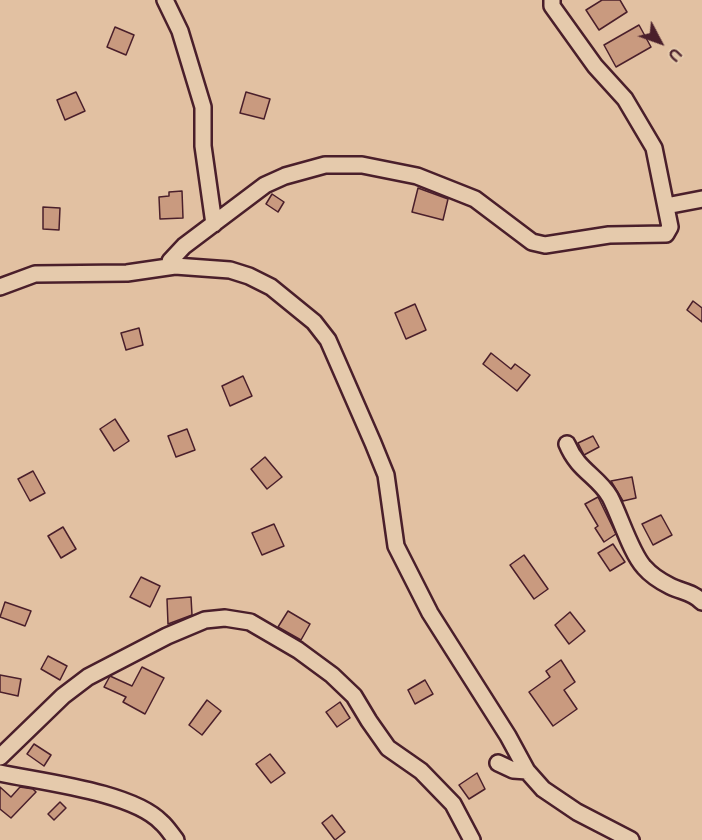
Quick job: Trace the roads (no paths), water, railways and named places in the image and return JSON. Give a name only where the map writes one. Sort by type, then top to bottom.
[{"type":"street","points":[[165,0],[180,31],[203,107],[203,146],[214,224]]},
{"type":"street","points":[[175,266],[170,261],[174,256],[265,184],[325,165],[362,165],[417,176],[475,199],[532,242],[545,245],[587,237],[666,234],[670,227],[654,148],[625,99],[595,66],[552,6],[552,0]]},
{"type":"street","points":[[666,206],[702,199]]},
{"type":"street","points":[[0,286],[35,274],[127,273],[175,266],[230,270],[271,287],[314,322],[328,340],[386,476],[396,546],[430,613],[508,736],[527,771],[543,789],[577,812],[631,840]]},
{"type":"street","points":[[567,444],[573,458],[608,495],[634,552],[644,567],[668,585],[695,595],[702,602]]},
{"type":"street","points":[[0,757],[63,696],[88,677],[167,636],[205,620],[225,618],[250,622],[298,650],[332,675],[354,696],[388,748],[421,771],[453,804],[472,840]]},
{"type":"street","points":[[498,763],[513,770],[527,771]]},
{"type":"street","points":[[0,774],[94,793],[130,803],[161,821],[176,840]]}]
